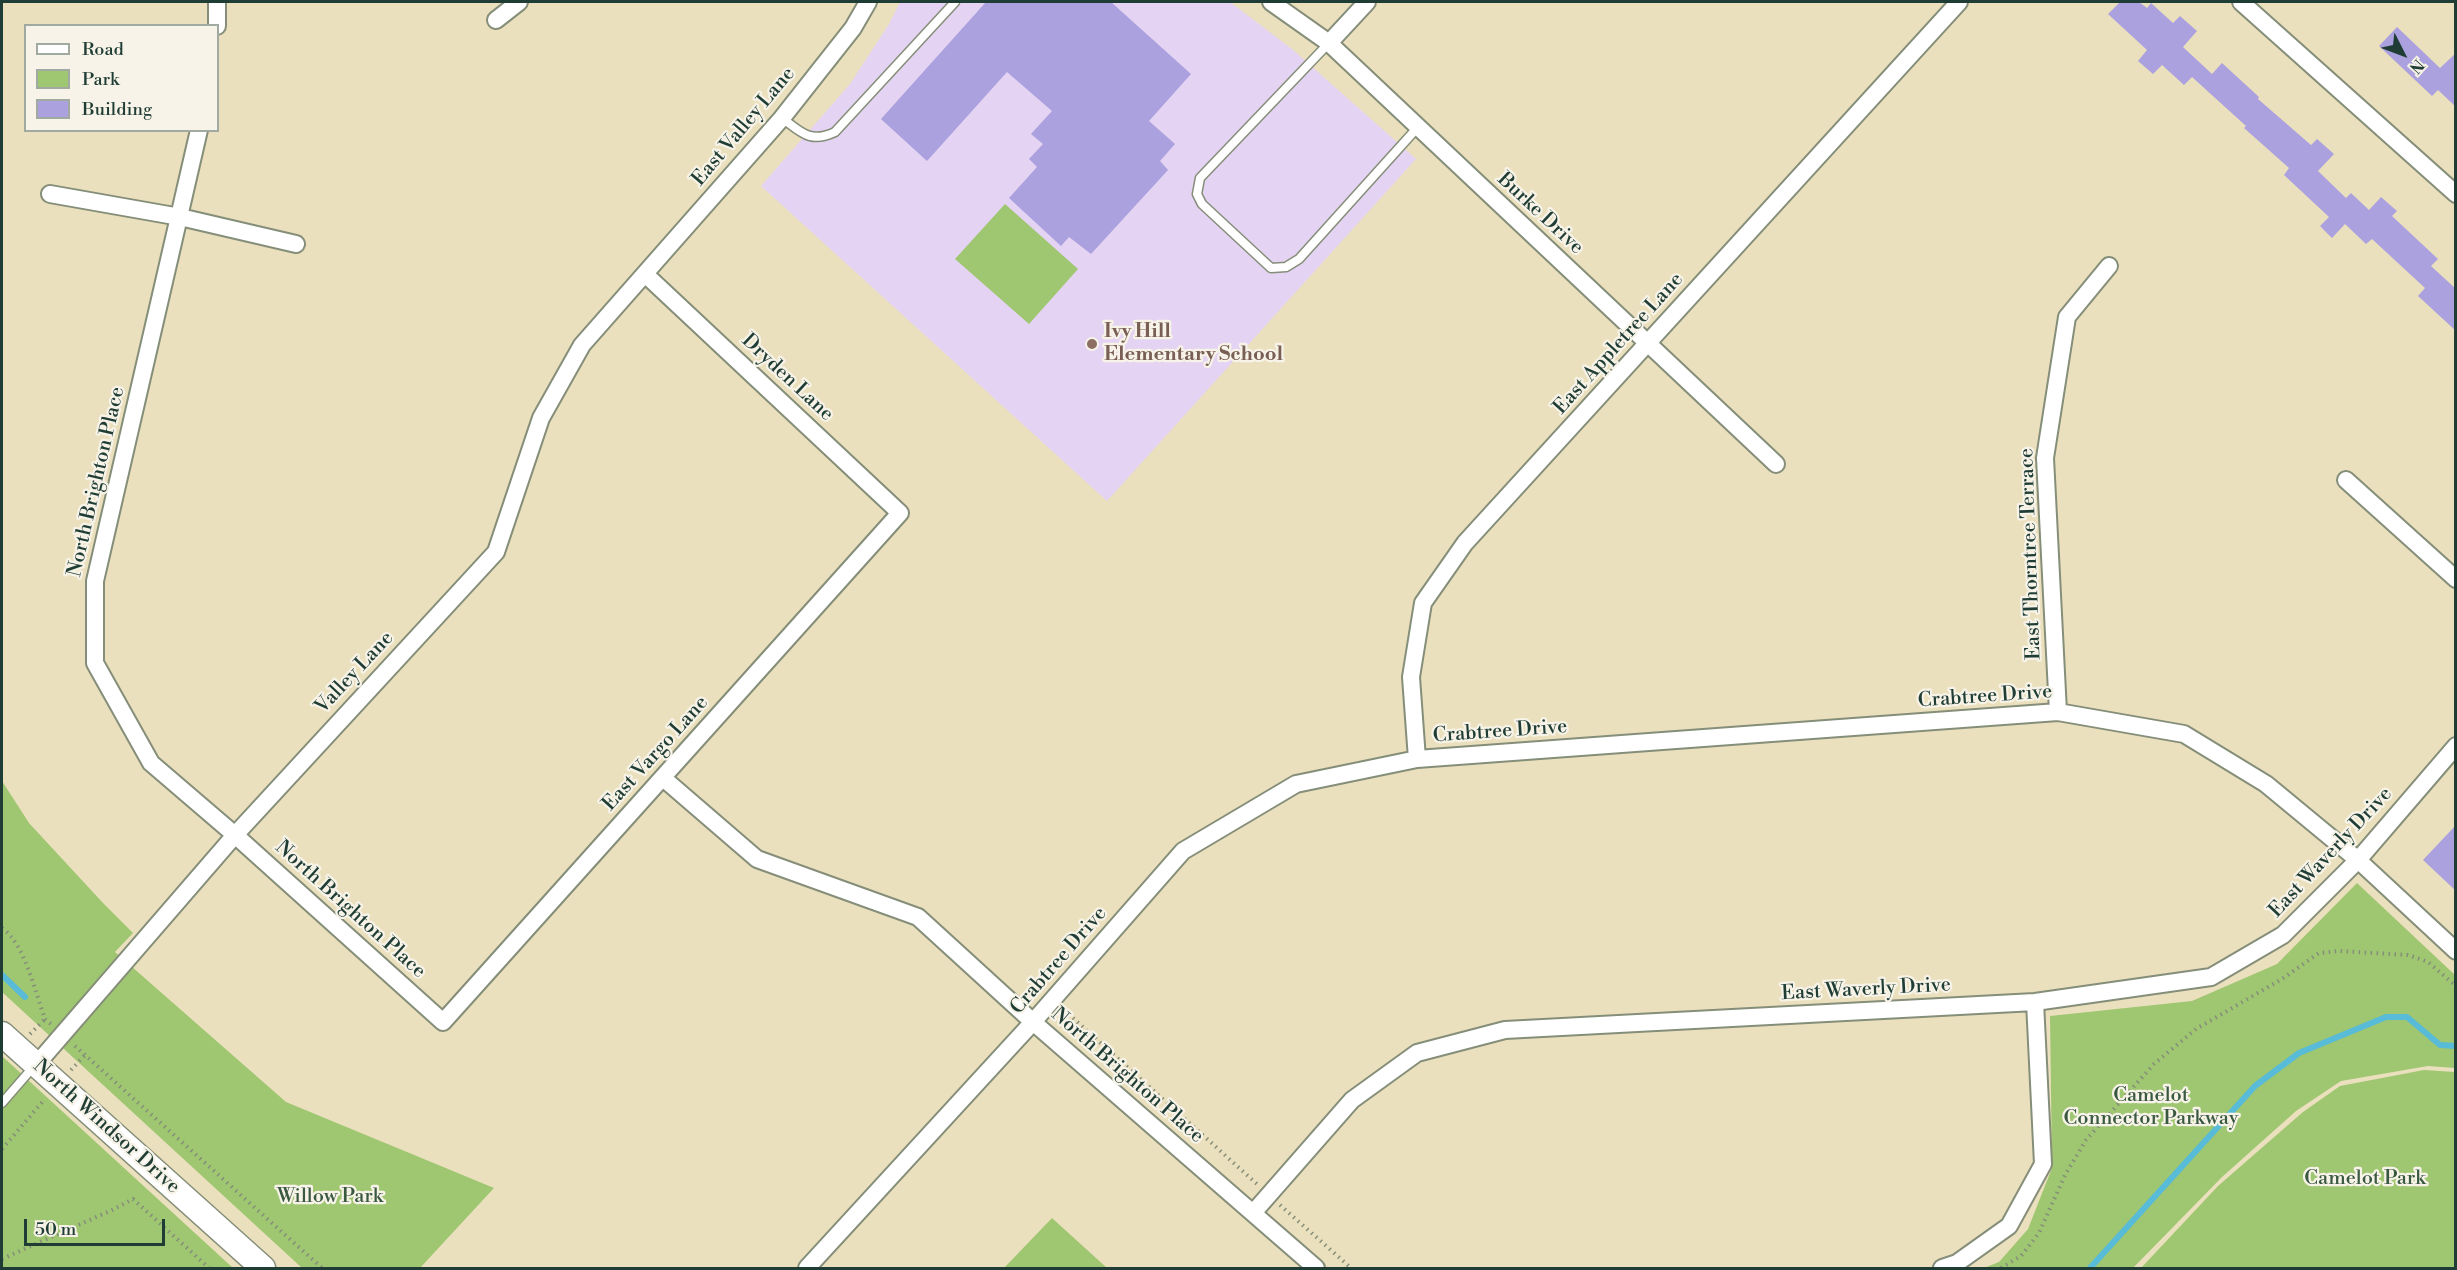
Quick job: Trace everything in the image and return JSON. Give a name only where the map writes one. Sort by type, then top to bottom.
[{"type":"main road","name":"North Windsor Drive","points":[[2,1034],[263,1269]]},
{"type":"street","points":[[217,2],[217,24]]},
{"type":"street","points":[[496,20],[519,2]]},
{"type":"street","name":"East Valley Lane","points":[[645,274],[782,118],[853,28],[868,2]]},
{"type":"street","name":"Burke Drive","points":[[1271,2],[1329,43],[1776,464]]},
{"type":"street","points":[[1329,43],[1367,2]]},
{"type":"street","name":"East Appletree Lane","points":[[1417,759],[1411,678],[1423,603],[1465,543],[1959,2]]},
{"type":"street","points":[[2241,2],[2456,194]]},
{"type":"street","name":"North Brighton Place","points":[[199,132],[95,581],[95,663],[151,763],[235,835],[443,1022]]},
{"type":"street","points":[[50,194],[180,217],[296,244]]},
{"type":"street","name":"East Thorntree Terrace","points":[[2058,712],[2045,458],[2067,317],[2109,266]]},
{"type":"street","name":"Dryden Lane","points":[[645,274],[900,513]]},
{"type":"street","name":"Valley Lane","points":[[36,1065],[235,835],[496,552],[541,418],[582,345],[645,274]]},
{"type":"street","points":[[2346,480],[2456,579]]},
{"type":"street","name":"East Vargo Lane","points":[[443,1022],[900,513]]},
{"type":"street","name":"Crabtree Drive","points":[[807,1269],[1053,1000],[1183,851],[1296,784],[1417,759],[2058,712],[2184,734],[2266,784],[2358,860],[2456,951]]},
{"type":"street","name":"East Waverly Drive","points":[[1253,1213],[1352,1100],[1417,1053],[1494,1033],[2035,1002],[2211,977],[2283,935],[2358,860],[2456,746]]},
{"type":"street","name":"North Brighton Place","points":[[663,778],[757,859],[918,918],[1033,1022],[1316,1269]]},
{"type":"street","points":[[1942,1269],[1957,1263],[2009,1226],[2043,1164],[2035,1002]]},
{"type":"lane","points":[[782,118],[804,135],[813,138],[822,138],[835,132],[955,2]]},
{"type":"lane","points":[[1329,43],[1200,178],[1197,194],[1202,204],[1271,268],[1286,267],[1304,254],[1418,128]]},
{"type":"lane","points":[[2,1103],[36,1065]]},
{"type":"path","points":[[2,928],[10,934],[24,959],[45,1018]]},
{"type":"path","points":[[2001,1269],[2021,1256],[2039,1233],[2066,1175],[2086,1140],[2154,1064],[2196,1029],[2282,978],[2319,953],[2340,951],[2408,955],[2428,962],[2456,986]]},
{"type":"path","points":[[1053,1000],[1351,1269]]},
{"type":"path","points":[[85,1055],[322,1269]]},
{"type":"path","points":[[2,1149],[33,1112]]},
{"type":"path","points":[[2,1259],[132,1199],[209,1269]]},
{"type":"shaded area","name":"Ivy Hill Elementary School","points":[[900,2],[1230,2],[1292,49],[1416,159],[1107,501],[761,186],[850,84],[889,24]]},
{"type":"green space","points":[[1005,204],[1078,269],[1029,324],[955,259]]},
{"type":"green space","name":"Willow Park","points":[[2,781],[29,823],[133,933],[115,952],[286,1102],[494,1188],[420,1268],[302,1268],[2,992]]},
{"type":"green space","name":"Camelot Connector Parkway","points":[[2357,883],[2455,975],[2455,1068],[2428,1066],[2341,1081],[2296,1111],[2222,1177],[2133,1268],[1984,1268],[1999,1262],[2028,1229],[2052,1168],[2050,1016],[2192,1001],[2277,964]]},
{"type":"green space","points":[[2,1056],[233,1268],[2,1268]]},
{"type":"green space","name":"Camelot Park","points":[[2424,1070],[2455,1072],[2455,1268],[2141,1268],[2218,1186],[2303,1112],[2340,1086]]},
{"type":"green space","points":[[1052,1218],[1107,1268],[1004,1268]]},
{"type":"building","points":[[986,2],[1111,2],[1191,74],[1149,121],[1175,144],[1160,161],[1168,170],[1091,254],[1069,237],[1061,246],[1009,198],[1037,167],[1029,159],[1043,144],[1031,134],[1052,111],[1007,72],[927,161],[881,119]]},
{"type":"building","points":[[2120,2],[2139,2],[2147,8],[2151,3],[2173,23],[2180,16],[2197,31],[2183,47],[2212,74],[2222,63],[2259,97],[2258,99],[2311,145],[2317,139],[2334,154],[2318,171],[2346,198],[2351,193],[2369,210],[2381,197],[2397,211],[2392,216],[2438,259],[2431,266],[2456,289],[2456,331],[2418,296],[2425,288],[2372,239],[2366,244],[2345,224],[2332,238],[2320,226],[2329,217],[2284,175],[2289,168],[2192,77],[2184,85],[2162,65],[2153,74],[2138,61],[2147,50],[2108,14]]},
{"type":"building","points":[[2397,27],[2440,68],[2456,53],[2456,107],[2438,90],[2432,96],[2379,46]]},
{"type":"building","points":[[2456,825],[2456,891],[2423,860]]},
{"type":"waterway","points":[[2,975],[25,997]]},
{"type":"waterway","points":[[2090,1268],[2255,1086],[2299,1053],[2386,1017],[2407,1017],[2440,1045],[2456,1046]]},
{"type":"place","name":"Ivy Hill Elementary School","points":[[1092,344]]}]
